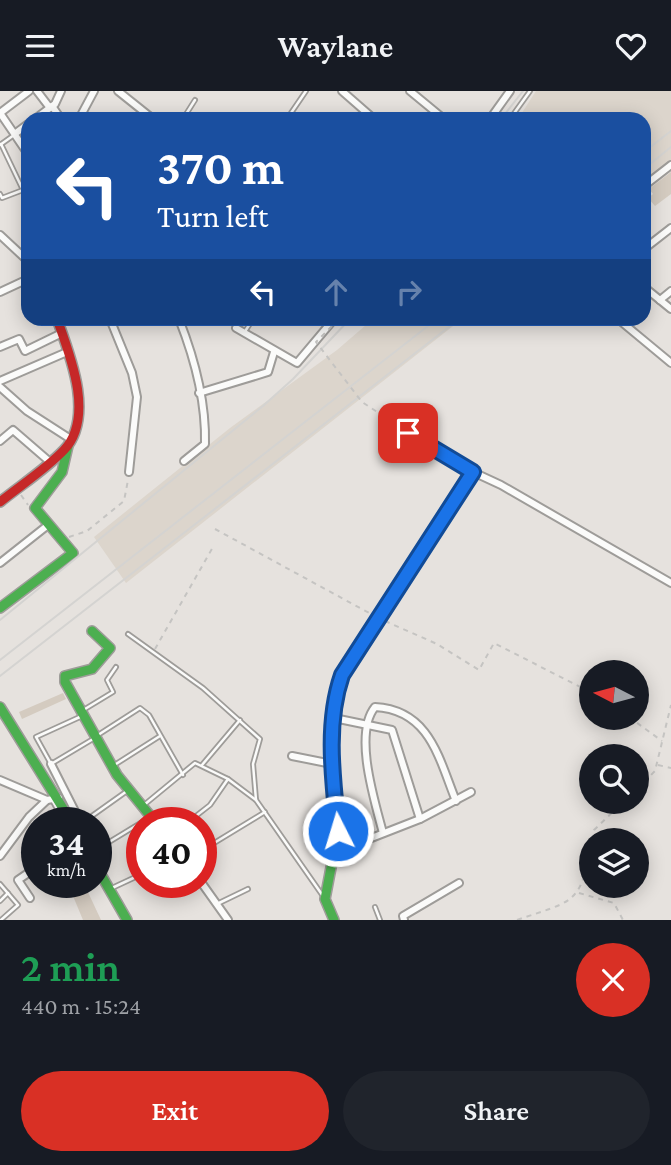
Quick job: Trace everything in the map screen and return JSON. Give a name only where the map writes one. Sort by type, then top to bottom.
[{"type":"street","points":[[21,141],[0,114],[29,91]]},
{"type":"street","points":[[37,91],[55,112]]},
{"type":"street","points":[[44,112],[51,107],[61,91]]},
{"type":"street","points":[[118,91],[144,112]]},
{"type":"street","points":[[342,91],[366,112]]},
{"type":"street","points":[[495,112],[510,91]]},
{"type":"street","points":[[82,112],[92,92]]},
{"type":"street","points":[[416,92],[437,112]]},
{"type":"street","points":[[16,133],[21,129]]},
{"type":"street","points":[[651,181],[671,165]]},
{"type":"street","points":[[651,244],[671,228]]},
{"type":"street","points":[[0,236],[21,255]]},
{"type":"street","points":[[0,292],[21,282]]},
{"type":"street","points":[[660,300],[671,291]]},
{"type":"street","points":[[651,293],[671,309]]},
{"type":"street","points":[[0,608],[73,553],[35,507],[52,488],[68,453],[78,415],[78,397],[60,326]]},
{"type":"street","points":[[113,326],[132,373],[137,397],[129,472]]},
{"type":"street","points":[[180,326],[206,428],[205,444],[184,461]]},
{"type":"street","points":[[236,328],[297,363],[330,326]]},
{"type":"street","points":[[626,326],[671,363]]},
{"type":"street","points":[[0,347],[19,339],[25,351],[62,333]]},
{"type":"street","points":[[0,381],[67,352]]},
{"type":"street","points":[[199,393],[268,372],[274,352]]},
{"type":"street","points":[[0,387],[70,443]]},
{"type":"street","points":[[0,441],[13,430],[50,461]]},
{"type":"street","points":[[408,433],[671,583]]},
{"type":"street","points":[[0,502],[70,443]]},
{"type":"street","points":[[334,920],[325,899],[338,831],[332,764],[335,695],[342,675],[473,472]]},
{"type":"street","points":[[0,563],[48,525]]},
{"type":"street","points":[[92,631],[110,648],[92,669],[65,677],[65,682],[113,766],[142,806]]},
{"type":"street","points":[[0,707],[60,807]]},
{"type":"street","points":[[383,833],[365,764],[369,724],[375,707],[401,713],[418,724],[432,739],[456,801]]},
{"type":"street","points":[[334,718],[392,730],[420,819]]},
{"type":"street","points":[[292,756],[332,764]]},
{"type":"street","points":[[51,764],[73,807]]},
{"type":"street","points":[[0,780],[54,799]]},
{"type":"street","points":[[333,853],[420,819],[471,792]]},
{"type":"street","points":[[1,851],[29,817],[54,799]]},
{"type":"street","points":[[404,920],[403,916],[459,883]]},
{"type":"street","points":[[112,895],[123,917]]},
{"type":"street","points":[[213,898],[228,920]]},
{"type":"lane","points":[[292,112],[306,91]]},
{"type":"lane","points":[[515,112],[530,91]]},
{"type":"lane","points":[[187,112],[195,100]]},
{"type":"lane","points":[[16,133],[1,145],[21,186]]},
{"type":"lane","points":[[0,194],[2,198],[21,191]]},
{"type":"lane","points":[[244,333],[248,326]]},
{"type":"lane","points":[[128,634],[203,688],[260,739],[253,764],[256,800]]},
{"type":"lane","points":[[116,667],[107,680],[113,692],[83,713],[36,737],[51,764],[140,708],[149,715],[183,775]]},
{"type":"lane","points":[[202,765],[240,720]]},
{"type":"lane","points":[[113,766],[160,736]]},
{"type":"lane","points":[[142,806],[195,763],[202,765],[228,779],[256,800],[325,899]]},
{"type":"lane","points":[[207,807],[228,779]]},
{"type":"lane","points":[[104,807],[130,789]]},
{"type":"lane","points":[[54,799],[58,807]]},
{"type":"lane","points":[[217,841],[265,812]]},
{"type":"lane","points":[[0,884],[18,905],[1,920]]},
{"type":"lane","points":[[217,904],[248,889]]},
{"type":"lane","points":[[0,901],[8,893]]},
{"type":"lane","points":[[375,907],[380,920]]},
{"type":"path","points":[[330,326],[316,342],[362,402],[408,433]]},
{"type":"path","points":[[61,540],[87,531],[124,501],[129,472]]},
{"type":"path","points":[[16,489],[29,505],[35,507]]},
{"type":"path","points":[[215,529],[379,619],[437,644],[479,670],[494,643],[579,686]]},
{"type":"path","points":[[153,653],[212,547]]},
{"type":"path","points":[[649,777],[657,765],[671,705]]},
{"type":"path","points":[[647,730],[662,741]]},
{"type":"path","points":[[657,765],[671,768]]},
{"type":"path","points":[[596,828],[611,814]]},
{"type":"path","points":[[517,920],[565,903],[578,892],[614,904],[623,920]]},
{"type":"shaded area","points":[[536,91],[671,91],[671,162],[651,177],[651,112],[522,112]]},
{"type":"shaded area","points":[[365,326],[453,326],[126,583],[94,537],[230,428],[337,350]]},
{"type":"building","points":[[671,172],[671,194],[655,206],[651,201],[651,187]]},
{"type":"building","points":[[63,693],[66,699],[22,719],[19,712]]},
{"type":"building","points":[[74,898],[91,898],[101,920],[83,920]]},
{"type":"railway","points":[[506,112],[523,91]]},
{"type":"railway","points":[[651,147],[671,131]]},
{"type":"railway","points":[[651,163],[671,147]]},
{"type":"railway","points":[[0,620],[263,406],[343,326]]},
{"type":"railway","points":[[0,660],[428,326]]},
{"type":"railway","points":[[0,676],[450,326]]},
{"type":"traffic: fast","points":[[0,608],[73,553],[35,508],[62,472],[68,446]]},
{"type":"traffic: fast","points":[[334,920],[325,899],[338,831],[332,764],[335,695],[349,664],[473,472]]},
{"type":"traffic: fast","points":[[92,631],[110,648],[92,669],[65,676],[65,682],[117,775],[143,807]]},
{"type":"traffic: fast","points":[[0,707],[62,807]]},
{"type":"traffic: fast","points":[[112,894],[127,920]]},
{"type":"traffic: jam","points":[[0,502],[57,457],[73,436],[78,421],[77,386],[59,326]]},
{"type":"route","points":[[338,831],[332,764],[335,695],[342,675],[473,472],[408,433]]}]
